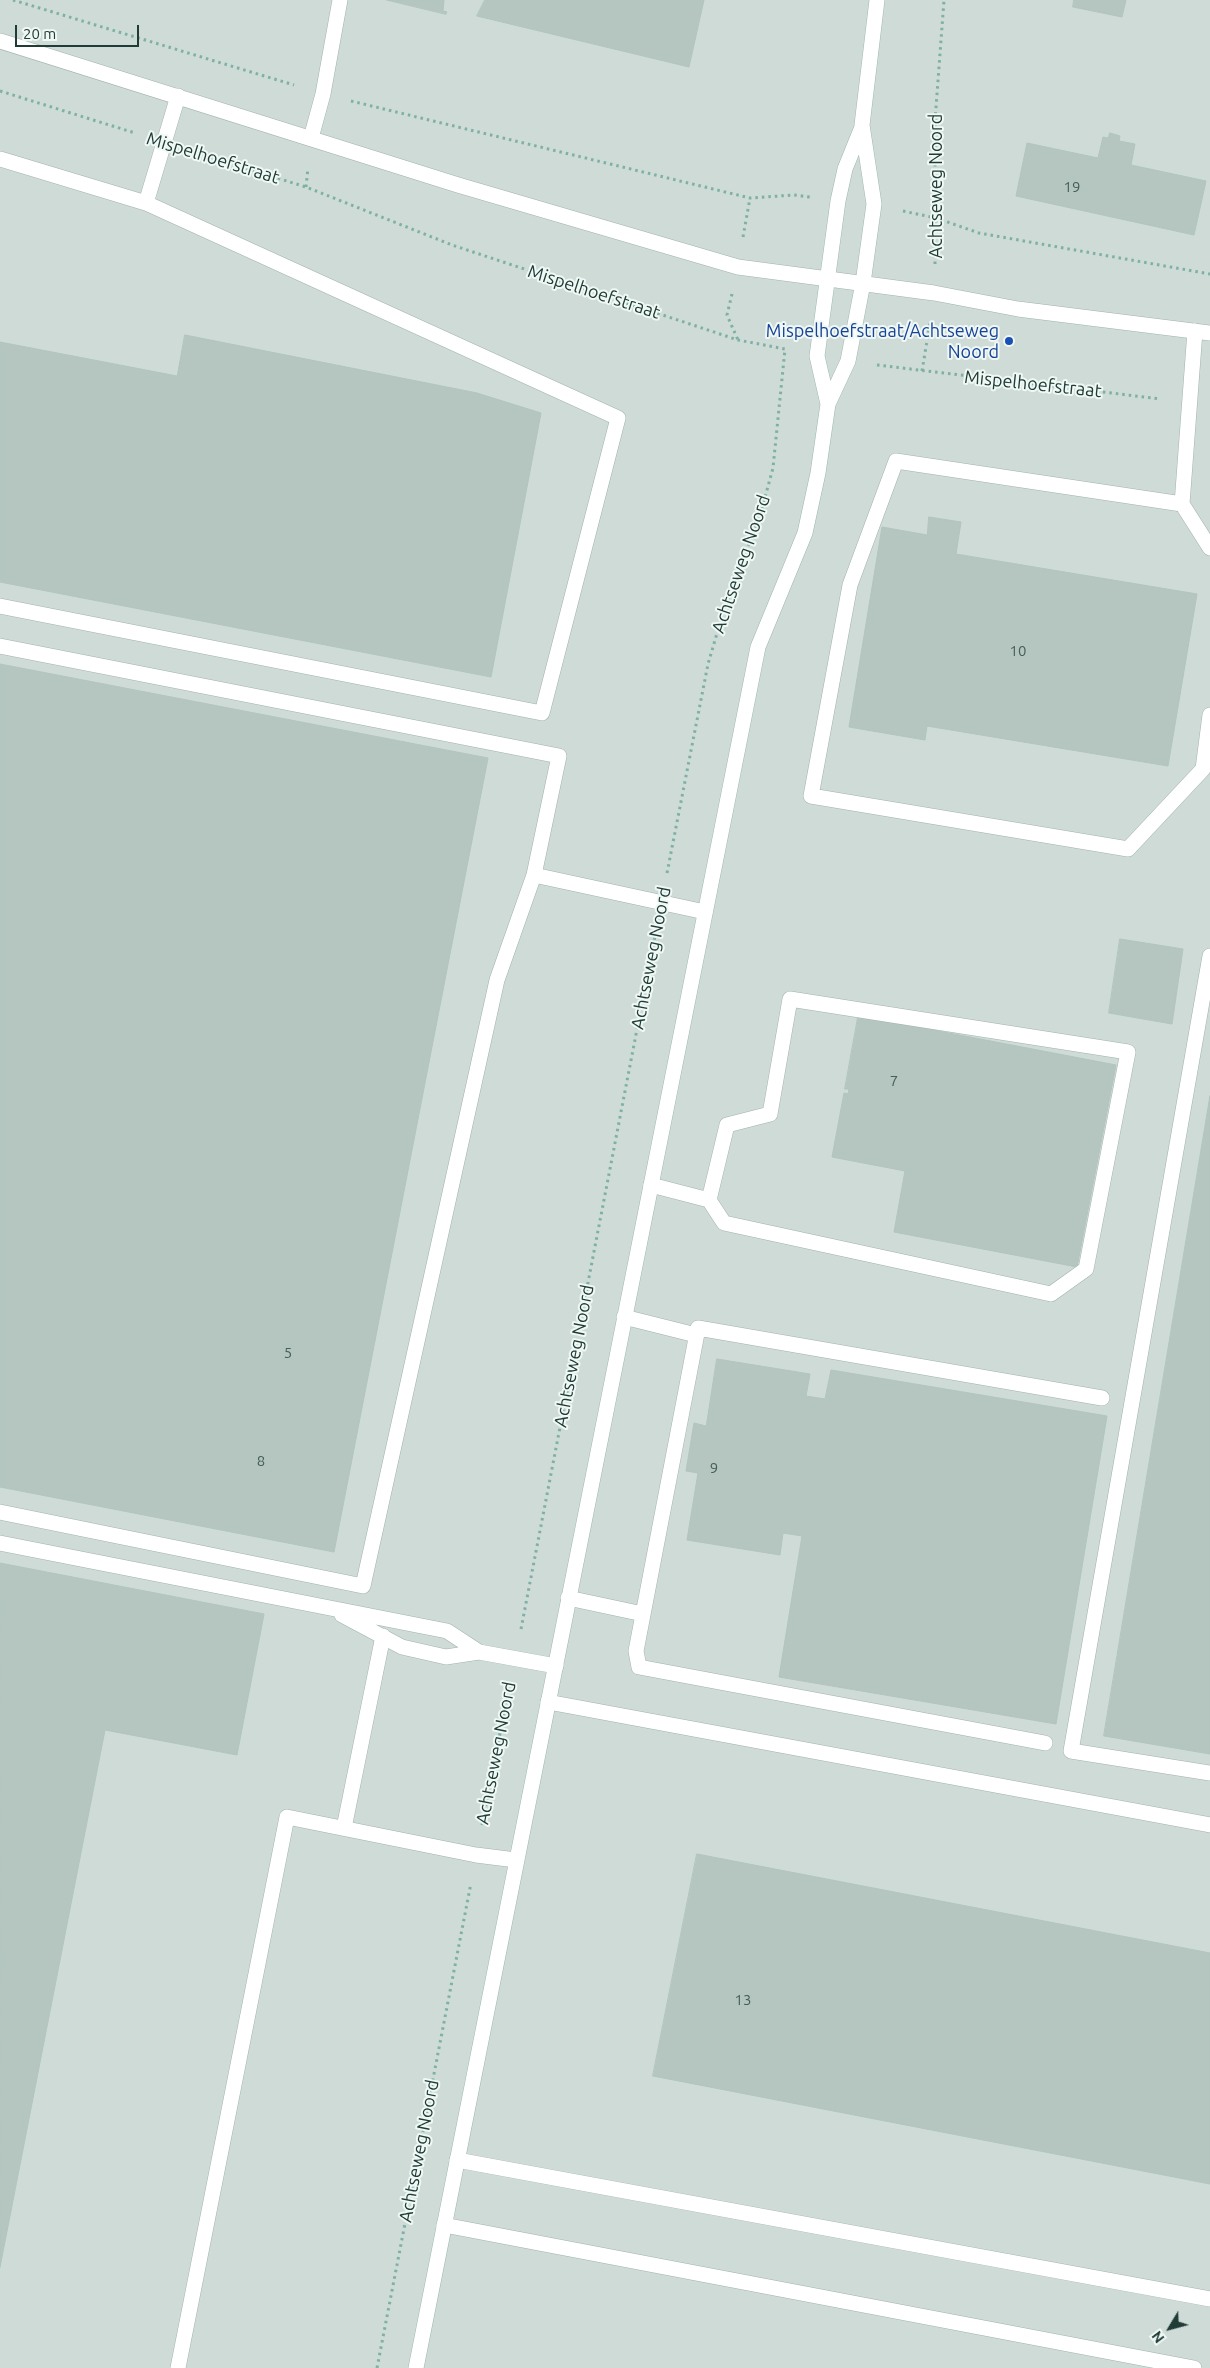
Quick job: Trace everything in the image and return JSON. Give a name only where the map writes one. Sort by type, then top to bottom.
[{"type":"street","points":[[311,138],[323,94],[340,0]]},
{"type":"street","points":[[828,404],[817,356],[838,201],[845,169],[862,125],[877,0]]},
{"type":"street","points":[[0,41],[458,185],[738,267],[863,283],[1018,309],[1210,333]]},
{"type":"street","points":[[146,203],[178,96]]},
{"type":"street","points":[[416,2368],[758,647],[805,533],[818,473],[828,404],[848,361],[863,283],[874,204],[862,125]]},
{"type":"street","points":[[0,159],[146,203],[618,418],[542,713],[0,606]]},
{"type":"street","points":[[1195,331],[1182,504],[1210,548]]},
{"type":"street","points":[[1182,504],[896,461],[850,585],[811,796],[1128,849],[1203,768],[1210,716]]},
{"type":"street","points":[[0,646],[559,756],[534,875],[497,980],[363,1586],[0,1512]]},
{"type":"street","points":[[534,875],[705,912]]},
{"type":"street","points":[[1210,956],[1071,1751],[1210,1774]]},
{"type":"street","points":[[651,1185],[709,1200],[724,1223],[1051,1294],[1086,1270],[1128,1052],[790,999],[770,1114],[727,1125],[709,1200]]},
{"type":"street","points":[[624,1317],[696,1335]]},
{"type":"street","points":[[1045,1743],[639,1667],[636,1651],[698,1328],[1102,1398]]},
{"type":"street","points":[[0,1543],[447,1631],[479,1652]]},
{"type":"street","points":[[568,1598],[643,1614]]},
{"type":"street","points":[[327,1607],[402,1647],[446,1657],[479,1652],[556,1666]]},
{"type":"street","points":[[344,1828],[383,1636]]},
{"type":"street","points":[[548,1702],[1210,1825]]},
{"type":"street","points":[[178,2368],[288,1816],[476,1855],[516,1860]]},
{"type":"street","points":[[457,2160],[1210,2299]]},
{"type":"street","points":[[444,2225],[1194,2368]]},
{"type":"path","points":[[13,0],[323,94],[750,198],[794,195],[838,201]]},
{"type":"path","name":"Achtseweg Noord","points":[[922,371],[934,294],[936,218],[935,121],[944,0]]},
{"type":"path","name":"Mispelhoefstraat","points":[[0,91],[306,187],[452,245],[738,340],[817,356]]},
{"type":"path","points":[[874,204],[936,218],[979,233],[1210,274]]},
{"type":"path","name":"Achtseweg Noord","points":[[377,2368],[708,664],[723,613],[758,520],[773,468],[785,349]]},
{"type":"path","name":"Mispelhoefstraat","points":[[848,361],[1189,402]]},
{"type":"shaded area","points":[[0,0],[1210,0],[1210,2368],[0,2368]]},
{"type":"building","points":[[387,0],[444,0],[443,11],[447,12],[446,14]]},
{"type":"building","points":[[485,0],[704,0],[689,67],[477,16]]},
{"type":"building","points":[[1074,0],[1126,0],[1122,17],[1073,7]]},
{"type":"building","points":[[1110,133],[1120,136],[1119,141],[1135,144],[1131,165],[1206,181],[1194,235],[1016,196],[1027,143],[1098,158],[1103,137],[1108,138]]},
{"type":"building","points":[[185,335],[477,393],[541,413],[491,677],[0,582],[0,342],[177,376]]},
{"type":"building","points":[[929,517],[961,522],[956,554],[1197,594],[1168,766],[927,726],[925,740],[849,727],[882,527],[927,535]]},
{"type":"building","points":[[0,664],[488,758],[334,1552],[0,1487]]},
{"type":"building","points":[[1120,939],[1183,949],[1172,1024],[1109,1013]]},
{"type":"building","points":[[859,1012],[932,1026],[933,1030],[1116,1065],[1077,1267],[894,1232],[905,1171],[832,1157],[844,1093],[848,1094],[849,1089],[845,1089]]},
{"type":"building","points":[[1210,1096],[1210,1754],[1104,1736]]},
{"type":"building","points":[[717,1359],[810,1374],[806,1396],[825,1399],[831,1370],[1107,1416],[1056,1724],[779,1677],[802,1536],[783,1533],[780,1555],[687,1540],[698,1473],[686,1471],[694,1423],[706,1426]]},
{"type":"building","points":[[0,1563],[264,1614],[237,1755],[105,1730],[0,2267]]},
{"type":"building","points":[[697,1854],[1210,1953],[1210,2184],[653,2076]]},
{"type":"place","name":"Mispelhoefstraat/Achtseweg Noord","points":[[1009,341]]}]
